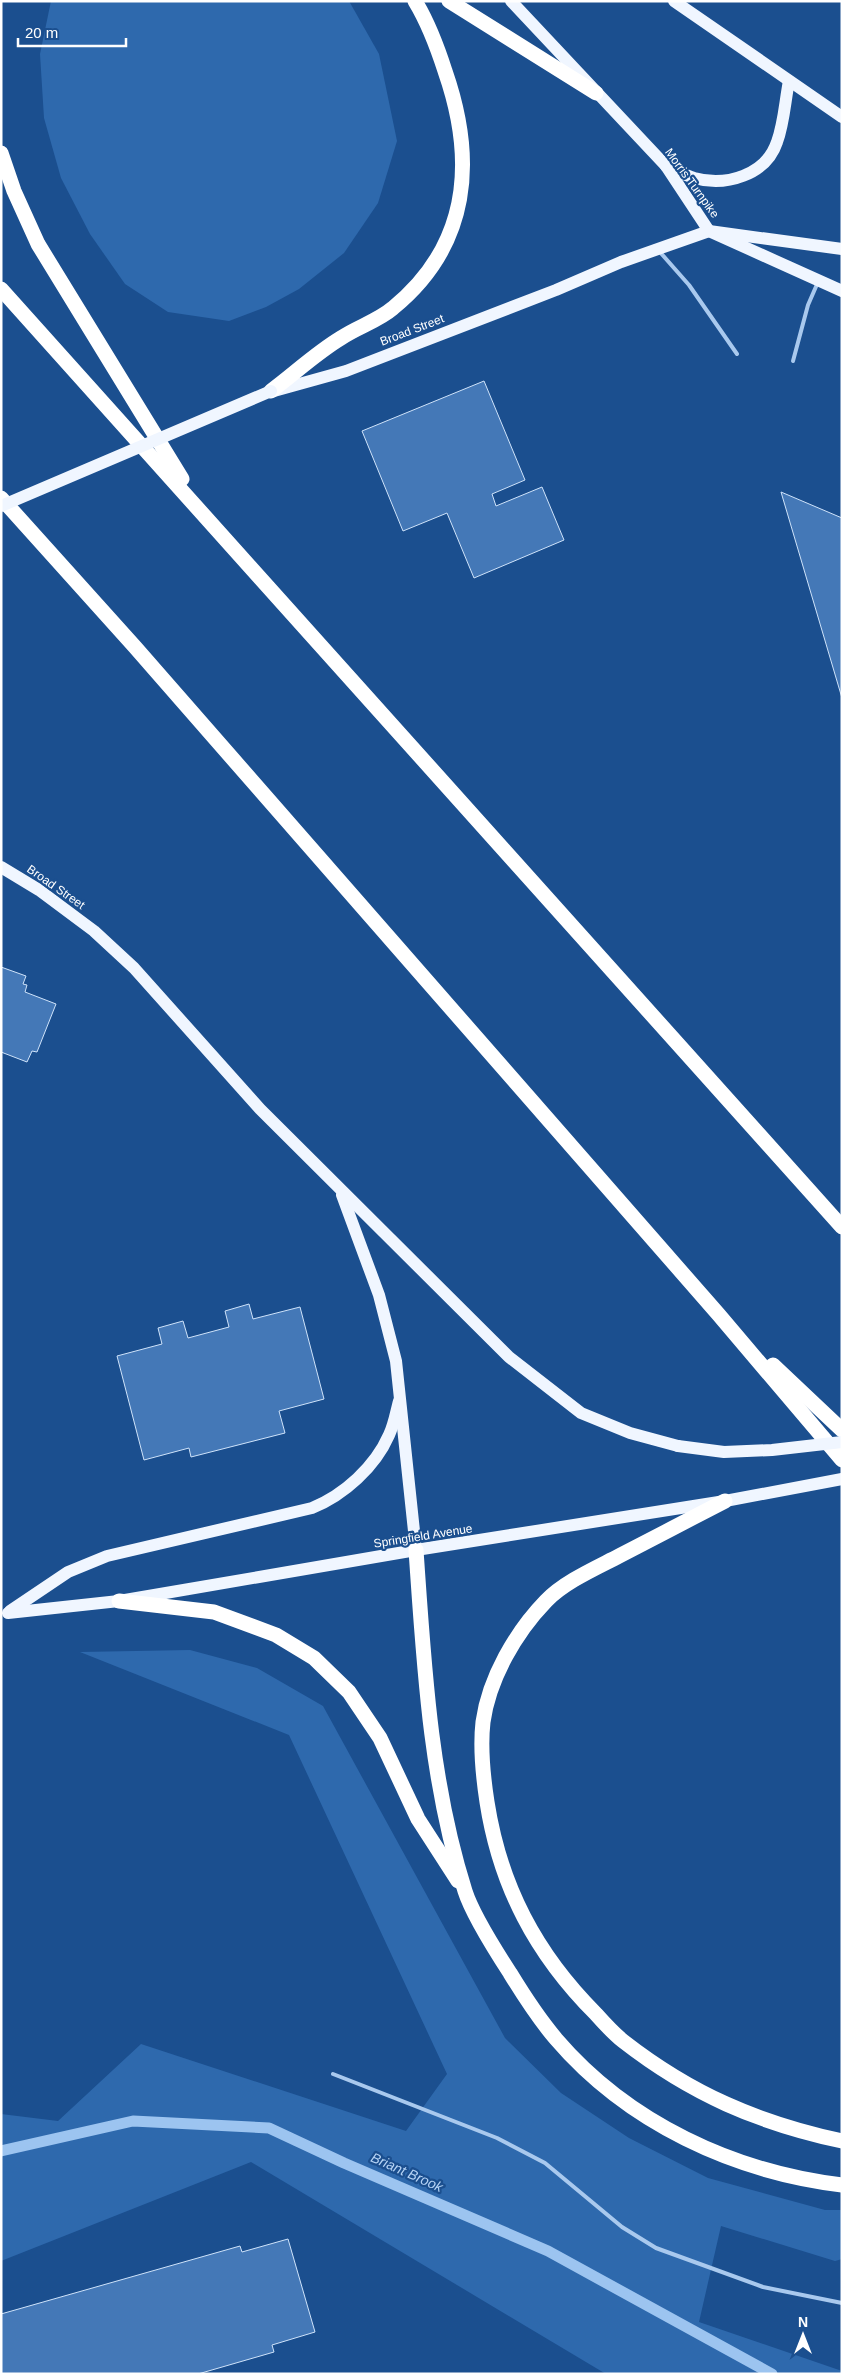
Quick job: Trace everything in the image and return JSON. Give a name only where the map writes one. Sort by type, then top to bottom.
[{"type":"highway","points":[[272,391],[340,338],[392,309],[417,286],[438,260],[453,229],[462,197],[463,169],[458,111],[429,24],[415,1]]},
{"type":"highway","points":[[449,1],[596,93]]},
{"type":"highway","points":[[1,153],[14,191],[38,244],[203,512]]},
{"type":"highway","points":[[1,289],[203,512],[760,1138],[842,1227]]},
{"type":"highway","points":[[1,498],[142,654],[719,1315],[842,1460]]},
{"type":"highway","points":[[719,1315],[842,1430]]},
{"type":"highway","points":[[725,1501],[586,1573],[547,1599],[516,1638],[497,1674],[483,1721],[482,1775],[491,1830],[503,1874],[513,1898],[545,1955],[581,2000],[621,2040],[707,2096],[750,2115],[795,2131],[842,2141]]},
{"type":"highway","points":[[416,1550],[427,1696],[442,1804],[466,1893]]},
{"type":"highway","points":[[119,1601],[214,1612],[276,1635],[314,1658],[349,1692],[380,1738],[418,1818],[466,1893],[500,1959],[538,2016],[558,2041],[605,2086],[631,2106],[710,2151],[780,2175],[842,2185]]},
{"type":"main road","name":"Morris Turnpike","points":[[512,1],[666,166],[709,231],[842,291]]},
{"type":"main road","points":[[674,1],[842,117]]},
{"type":"main road","points":[[666,166],[695,178],[722,181],[750,174],[762,165],[771,154],[777,142],[789,82]]},
{"type":"main road","name":"Broad Street","points":[[1,506],[272,391],[346,370],[709,231],[842,249]]},
{"type":"main road","name":"Broad Street","points":[[1,867],[39,890],[94,931],[134,968],[260,1109],[341,1191],[508,1357],[581,1413],[630,1433],[678,1446],[724,1452],[772,1450],[842,1442]]},
{"type":"main road","points":[[341,1191],[378,1295],[396,1361],[416,1550]]},
{"type":"main road","name":"Springfield Avenue","points":[[4,1614],[68,1572],[107,1556],[312,1508],[329,1501],[344,1491],[381,1450],[390,1434],[399,1401]]},
{"type":"main road","name":"Springfield Avenue","points":[[4,1614],[119,1601],[416,1550],[725,1501],[842,1479]]},
{"type":"lane","points":[[658,250],[689,285],[738,354]]},
{"type":"lane","points":[[793,361],[808,305],[819,280]]},
{"type":"lane","points":[[333,2074],[497,2138],[545,2163],[622,2228],[656,2248],[763,2287],[842,2303]]},
{"type":"shaded area","points":[[51,1],[349,1],[379,54],[397,141],[378,203],[344,253],[299,289],[266,307],[229,321],[168,312],[125,284],[90,234],[61,178],[44,118],[40,54]]},
{"type":"shaded area","points":[[190,1650],[257,1668],[323,1706],[505,2038],[561,2093],[629,2138],[708,2178],[825,2210],[842,2210],[842,2259],[835,2261],[721,2226],[699,2322],[842,2371],[842,2374],[606,2374],[251,2162],[1,2261],[1,2114],[58,2121],[141,2044],[406,2131],[447,2074],[289,1735],[80,1652]]},
{"type":"building","points":[[484,381],[525,480],[492,494],[496,506],[542,487],[564,540],[474,578],[447,513],[403,531],[362,431]]},
{"type":"building","points":[[781,492],[842,518],[842,698]]},
{"type":"building","points":[[1,967],[26,976],[23,984],[27,985],[25,992],[56,1004],[37,1052],[32,1051],[27,1062],[1,1052]]},
{"type":"building","points":[[249,1304],[253,1319],[300,1307],[324,1399],[279,1411],[285,1433],[191,1457],[189,1448],[144,1460],[117,1356],[162,1344],[158,1328],[183,1321],[188,1338],[229,1327],[225,1311]]},
{"type":"building","points":[[288,2239],[315,2332],[272,2345],[274,2352],[198,2374],[1,2374],[1,2314],[240,2246],[242,2252]]},
{"type":"waterway","name":"Briant Brook","points":[[1,2151],[133,2121],[269,2128],[344,2163],[548,2251],[772,2374]]}]
